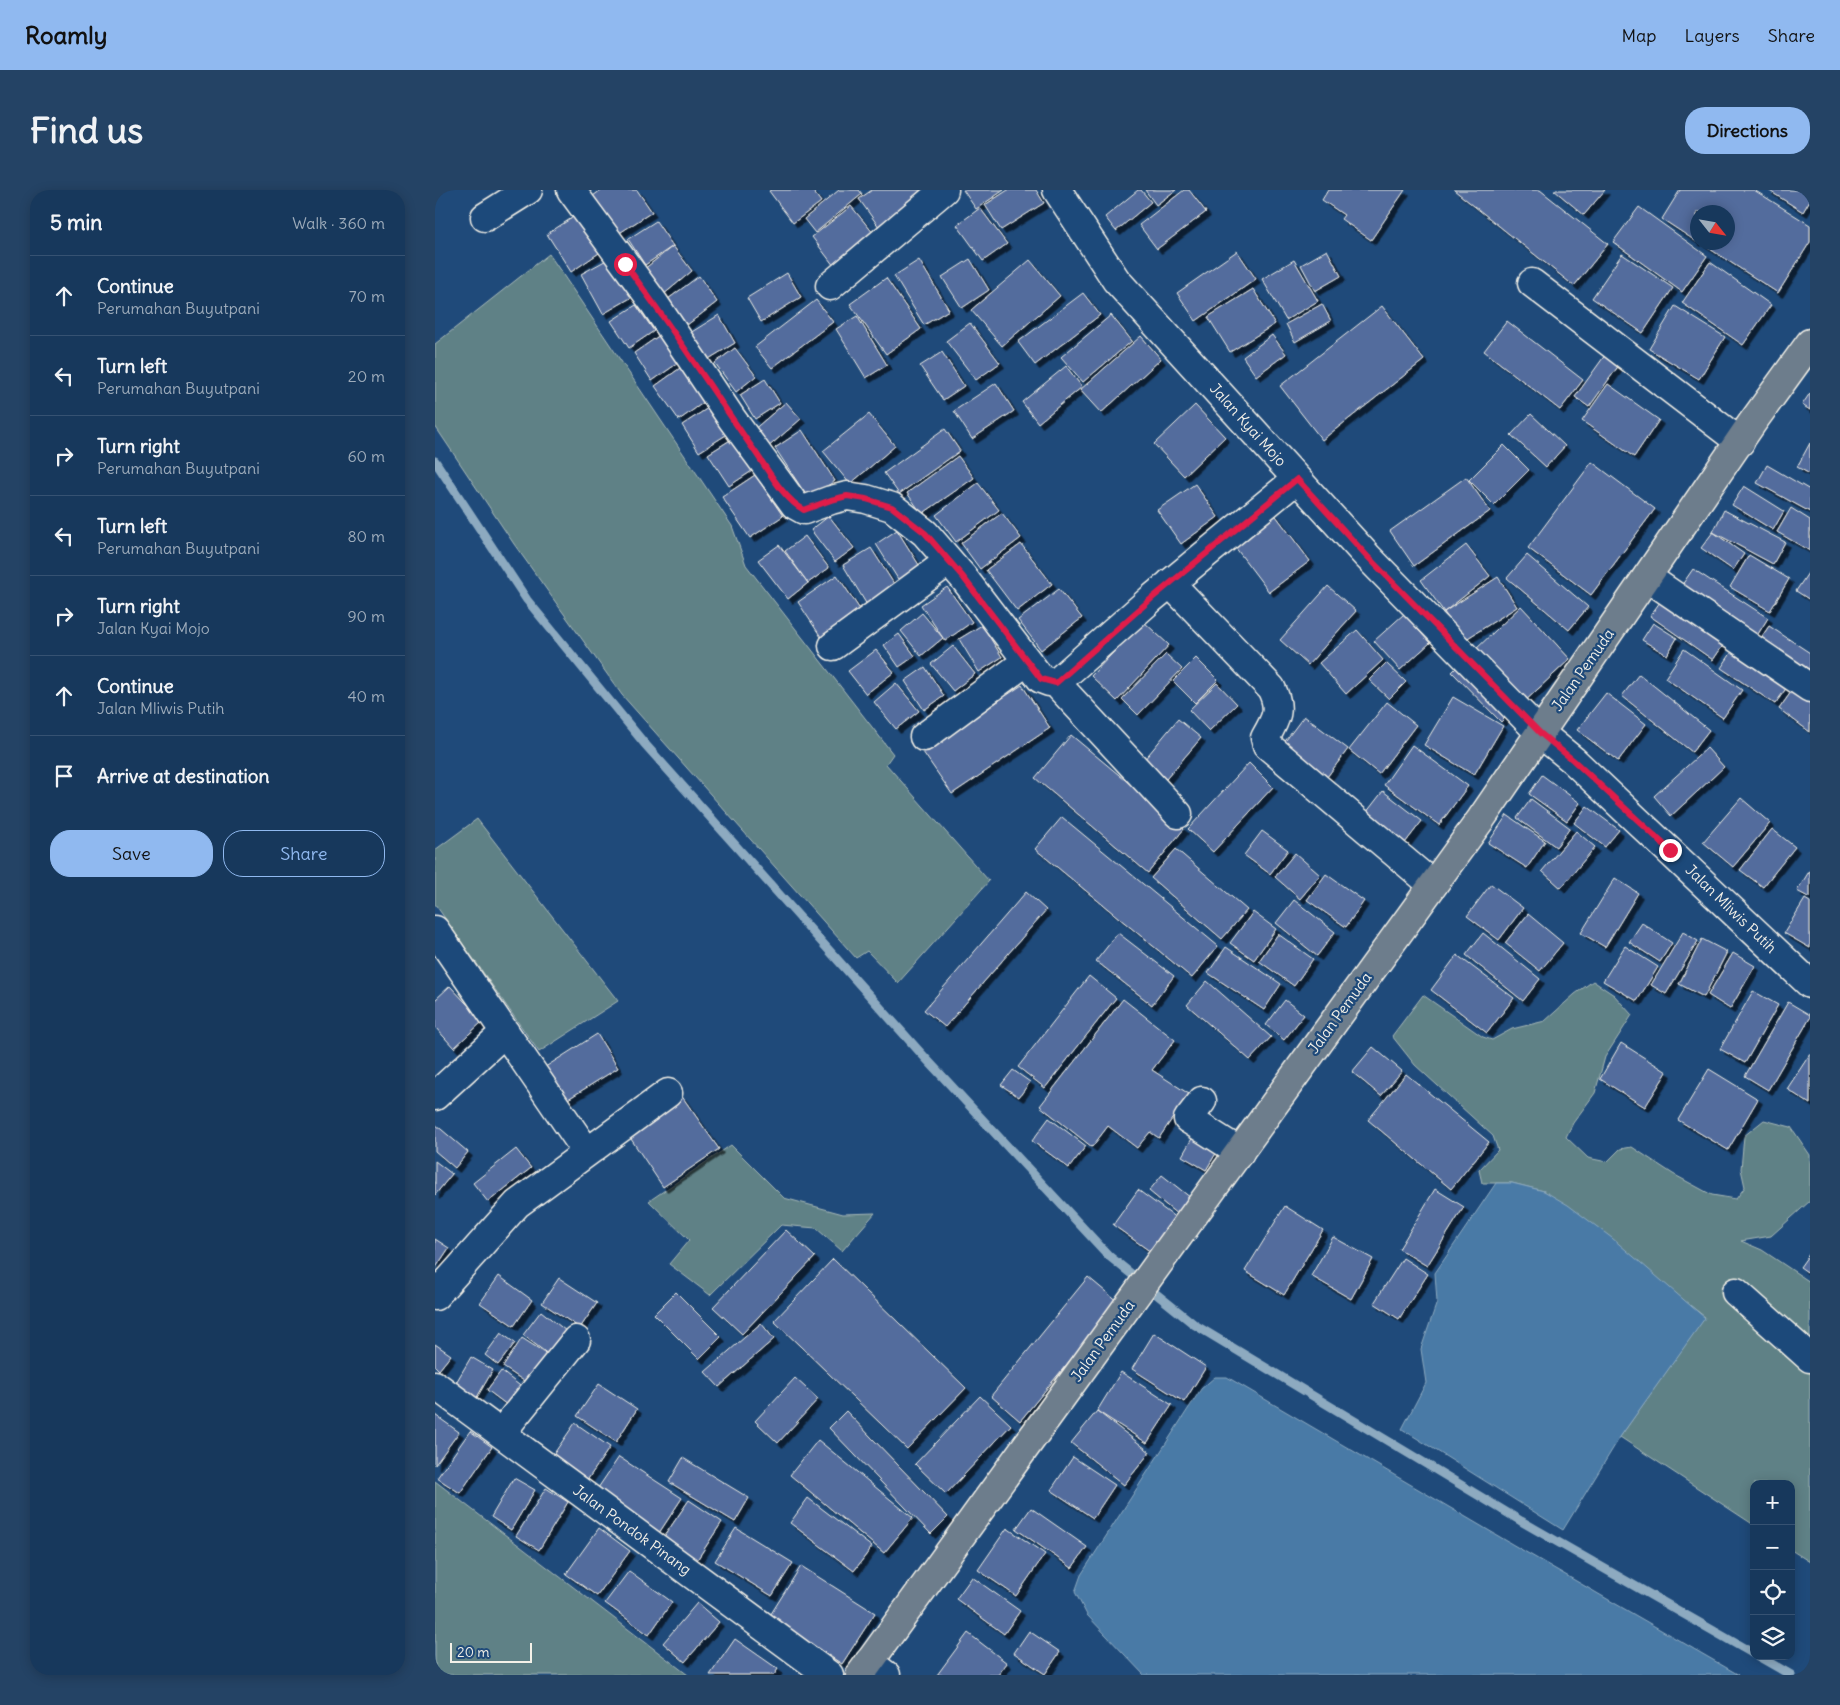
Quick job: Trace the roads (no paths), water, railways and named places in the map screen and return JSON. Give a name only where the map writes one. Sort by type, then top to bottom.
[{"type":"main road","name":"Jalan Pemuda","points":[[871,1671],[1114,1325],[1433,885],[1810,343]]},
{"type":"street","points":[[485,217],[528,190]]},
{"type":"street","points":[[571,190],[654,303],[732,419],[795,505],[804,510],[847,496],[866,499],[892,507],[925,533],[1041,679],[1056,683],[1178,814]]},
{"type":"street","points":[[830,286],[943,190]]},
{"type":"street","name":"Jalan Kyai Mojo","points":[[1057,190],[1116,280],[1367,556],[1540,733]]},
{"type":"street","points":[[1532,283],[1740,442]]},
{"type":"street","points":[[1056,683],[1171,583],[1297,479]]},
{"type":"street","points":[[833,646],[949,561]]},
{"type":"street","points":[[1647,577],[1810,688]]},
{"type":"street","points":[[1171,583],[1271,688],[1275,696],[1277,709],[1275,720],[1265,738],[1267,745],[1433,885]]},
{"type":"street","points":[[924,737],[1027,661]]},
{"type":"street","name":"Jalan Mliwis Putih","points":[[1540,733],[1587,773],[1810,984]]},
{"type":"street","points":[[435,930],[587,1152]]},
{"type":"street","points":[[435,1096],[505,1032]]},
{"type":"street","points":[[435,1296],[517,1204],[668,1093]]},
{"type":"street","points":[[1201,1101],[1188,1119],[1240,1152]]},
{"type":"street","points":[[1737,1292],[1810,1358]]},
{"type":"street","points":[[501,1433],[576,1340]]},
{"type":"street","name":"Jalan Pondok Pinang","points":[[435,1386],[829,1675]]},
{"type":"water","points":[[1496,1183],[1512,1183],[1544,1191],[1568,1205],[1612,1238],[1705,1318],[1620,1437],[1563,1530],[1402,1429],[1426,1383],[1421,1349],[1437,1302],[1435,1273]]},
{"type":"water","points":[[1215,1377],[1227,1377],[1739,1675],[1144,1675],[1087,1615],[1075,1592],[1081,1575],[1201,1389]]},
{"type":"waterway","points":[[435,461],[527,600],[644,743],[919,1051],[1109,1256],[1195,1325],[1521,1521],[1750,1652]]},
{"type":"waterway","points":[[1765,1660],[1791,1675]]}]
